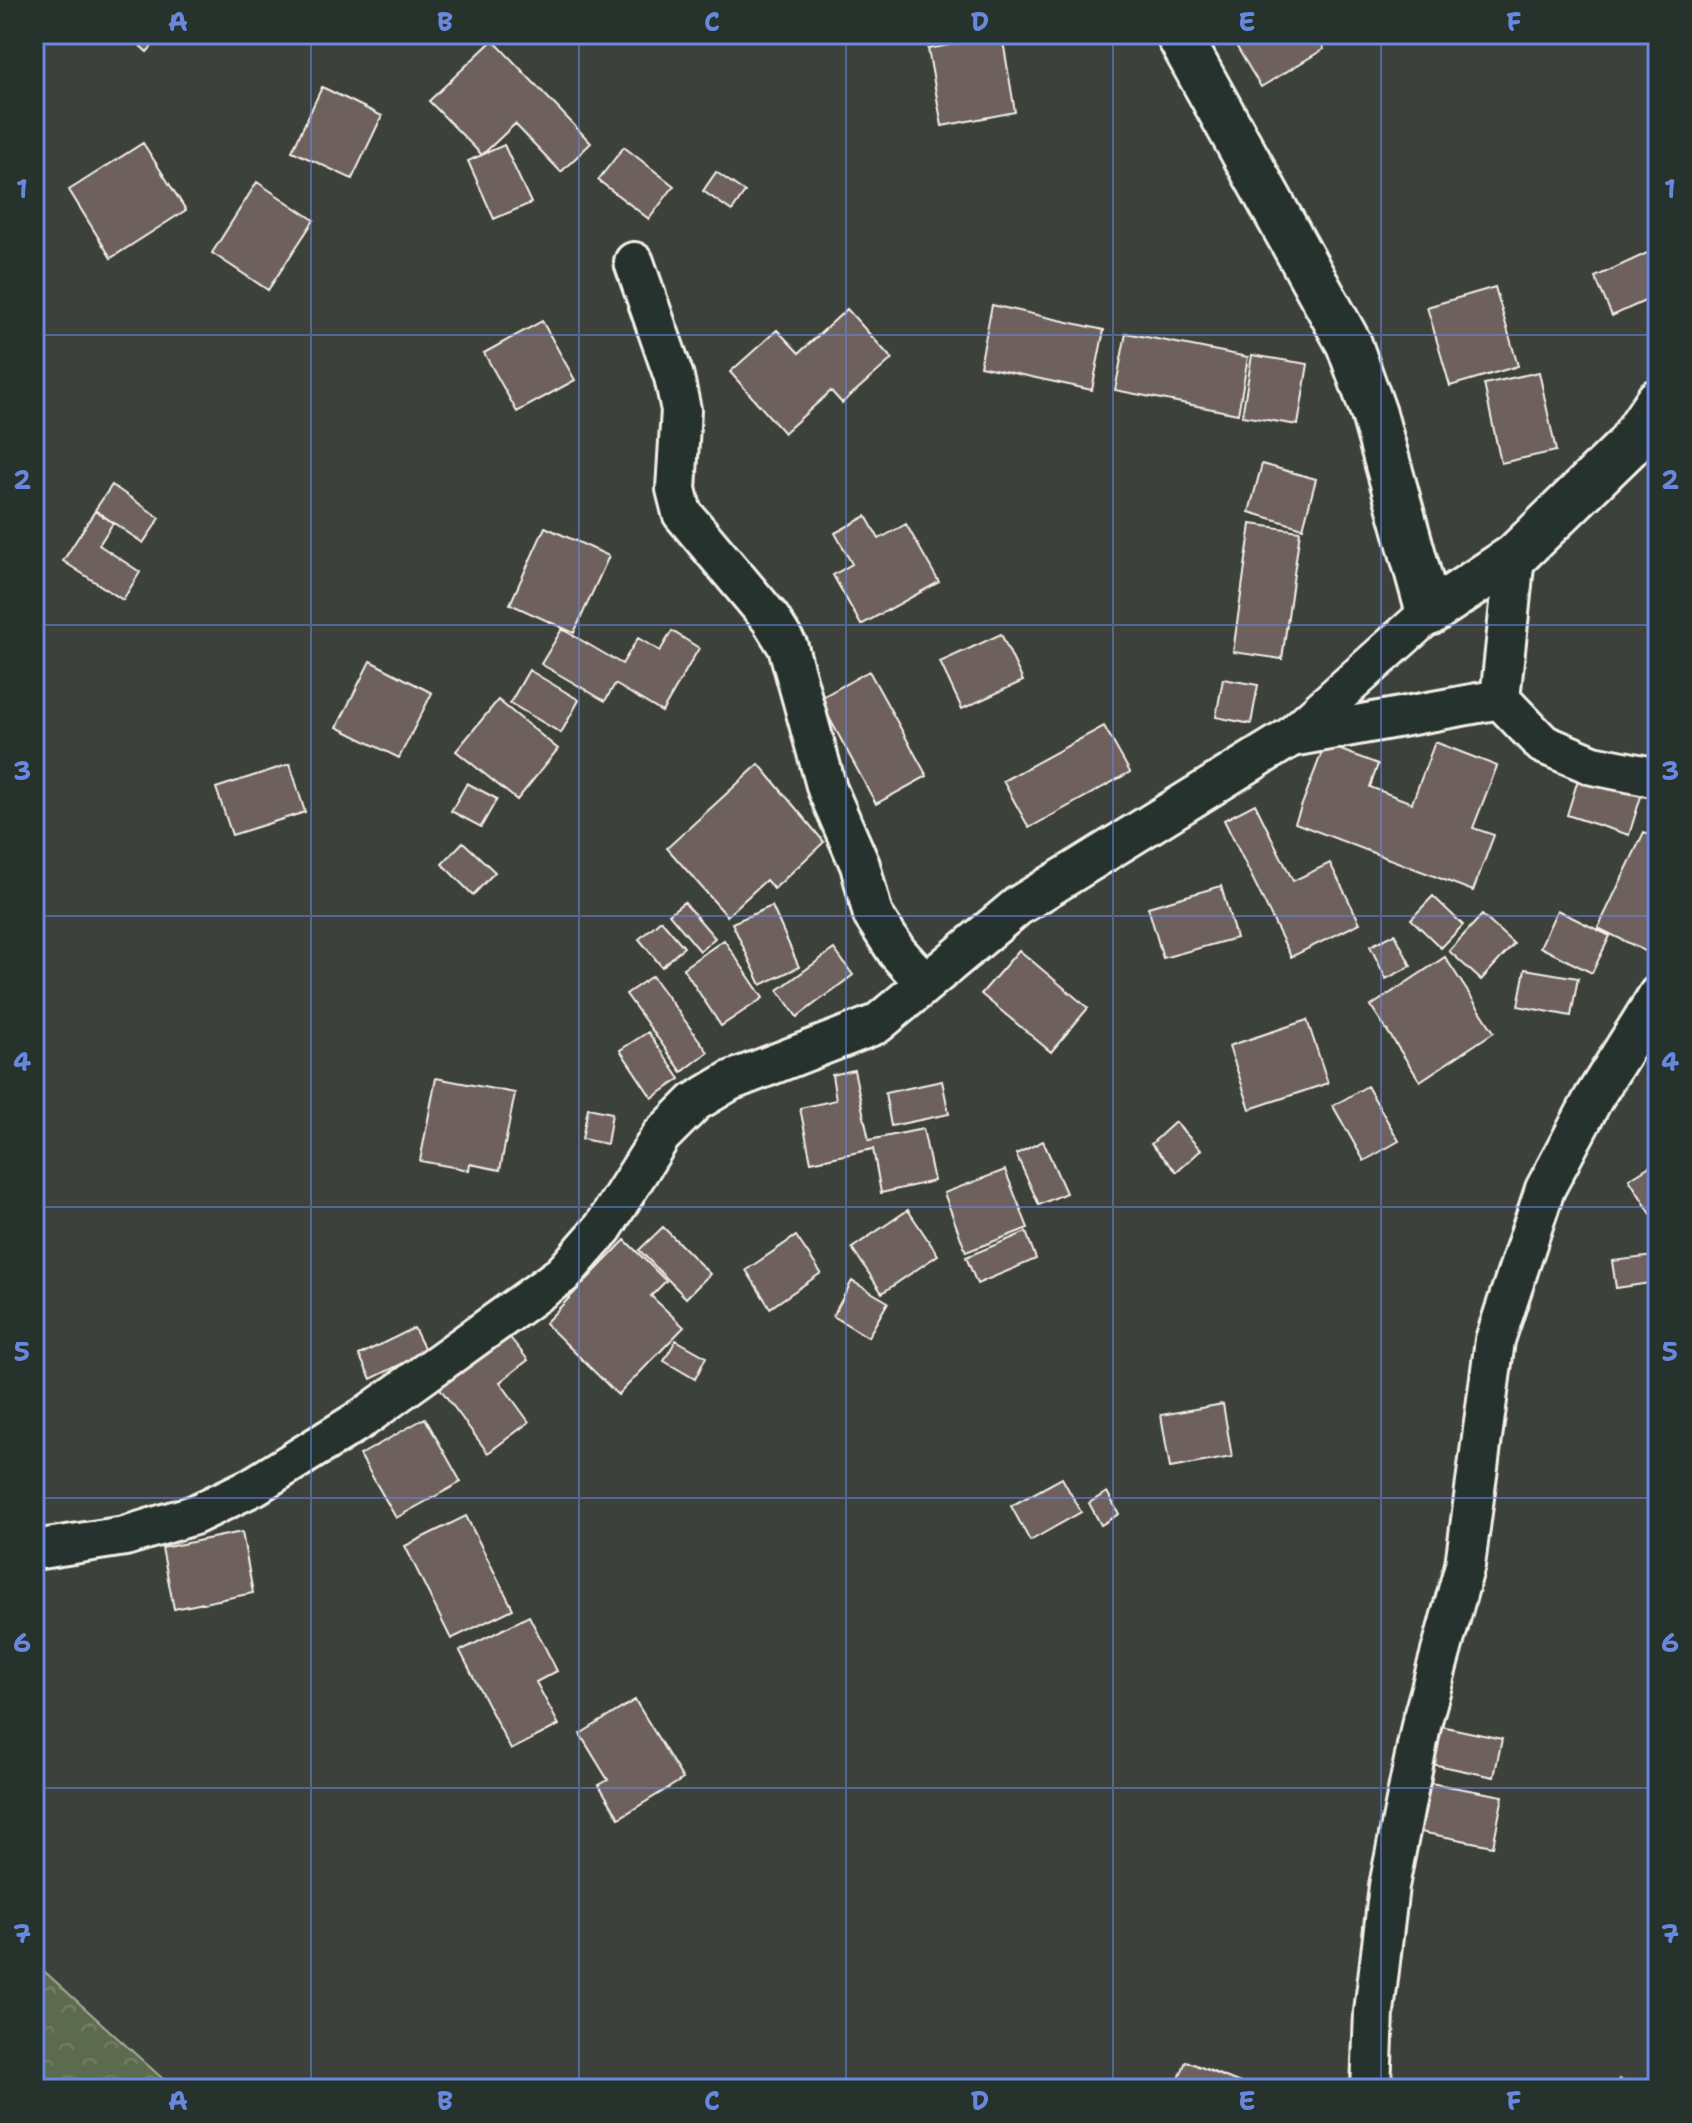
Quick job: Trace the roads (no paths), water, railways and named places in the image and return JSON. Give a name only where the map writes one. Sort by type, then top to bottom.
[{"type":"street","points":[[1178,34],[1349,344],[1374,414],[1429,613]]},
{"type":"street","points":[[634,262],[674,377],[681,410],[676,489],[682,513],[770,618],[788,647],[827,789],[860,865],[873,915],[897,952],[925,983]]},
{"type":"street","points":[[34,1550],[125,1536],[194,1515],[254,1486],[363,1418],[563,1274],[603,1228],[661,1136],[695,1102],[730,1081],[877,1024],[1018,906],[1291,737],[1429,613],[1515,556],[1628,446],[1658,401]]},
{"type":"street","points":[[1515,556],[1500,699],[1543,744],[1593,765],[1658,778]]},
{"type":"street","points":[[1291,737],[1500,699]]},
{"type":"street","points":[[1371,2089],[1374,2012],[1389,1886],[1422,1721],[1465,1565],[1495,1340],[1545,1189],[1593,1099],[1658,995]]}]
